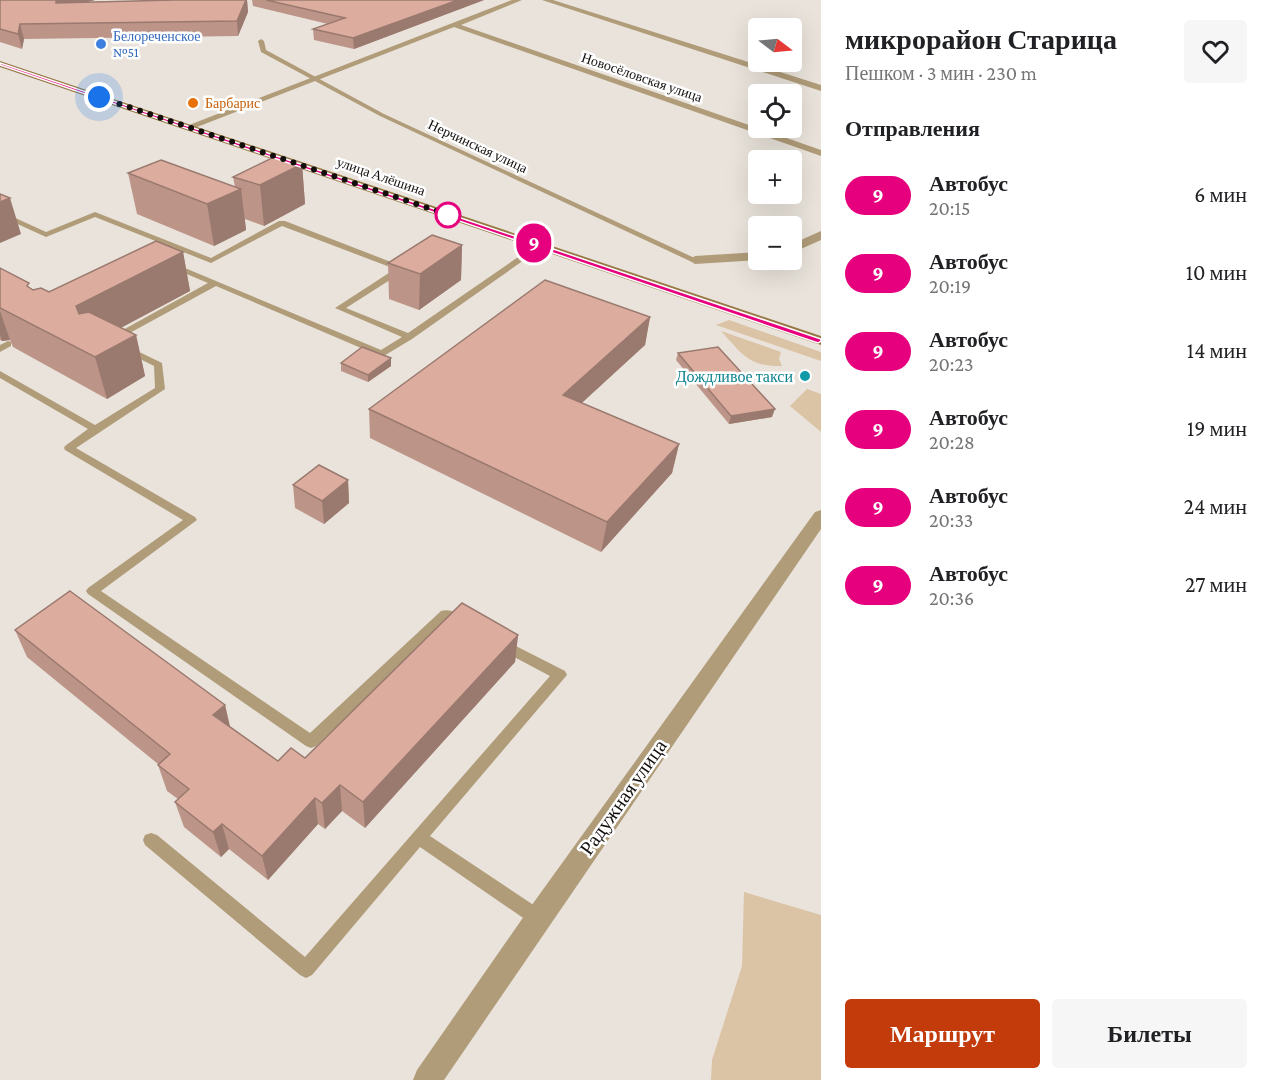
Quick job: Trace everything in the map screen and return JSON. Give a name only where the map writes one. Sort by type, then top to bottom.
[{"type":"street","points":[[189,127],[518,0]]},
{"type":"street","points":[[546,0],[821,88]]},
{"type":"street","name":"Новосёловская улица","points":[[455,25],[821,153]]},
{"type":"street","name":"улица Алёшина","points":[[0,64],[821,341]]},
{"type":"street","points":[[802,244],[821,235]]},
{"type":"street","points":[[695,260],[748,257]]},
{"type":"street","name":"Радужная улица","points":[[427,1080],[537,918],[821,516]]},
{"type":"lane","name":"Нерчинская улица","points":[[261,41],[263,51],[382,115],[695,260]]},
{"type":"lane","points":[[0,213],[46,235],[95,214],[211,261],[282,224],[401,269],[339,308],[409,337]]},
{"type":"lane","points":[[159,268],[169,263],[382,354],[540,246]]},
{"type":"lane","points":[[152,840],[306,969],[560,675],[446,614],[311,742],[88,594],[191,520],[69,448],[160,389],[159,364],[107,343],[215,284]]},
{"type":"lane","points":[[0,374],[95,429]]},
{"type":"lane","points":[[419,837],[537,918]]},
{"type":"shaded area","points":[[729,320],[821,352],[821,361],[716,325]]},
{"type":"shaded area","points":[[721,331],[781,352],[779,359],[782,366],[762,364],[747,358]]},
{"type":"shaded area","points":[[807,389],[821,394],[821,432],[790,406]]},
{"type":"shaded area","points":[[744,892],[821,915],[821,1080],[711,1080],[712,1060],[742,966]]},
{"type":"building","points":[[0,0],[56,0],[56,3],[246,0],[237,21],[20,24],[18,34],[0,29]]},
{"type":"building","points":[[266,0],[458,0],[353,38],[313,29],[345,18]]},
{"type":"building","points":[[276,156],[302,164],[260,185],[233,177]]},
{"type":"building","points":[[161,160],[241,189],[207,204],[128,173]]},
{"type":"building","points":[[0,194],[10,198],[0,202]]},
{"type":"building","points":[[432,235],[462,245],[420,274],[388,263]]},
{"type":"building","points":[[156,241],[183,252],[76,306],[79,314],[89,312],[136,335],[95,357],[0,308],[0,268],[29,283],[27,286],[33,290],[41,288],[49,292]]},
{"type":"building","points":[[545,280],[650,317],[563,395],[679,444],[607,522],[369,409]]},
{"type":"building","points":[[362,347],[391,358],[368,375],[341,363]]},
{"type":"building","points":[[718,347],[775,409],[731,416],[678,353]]},
{"type":"building","points":[[319,465],[348,480],[322,501],[293,485]]},
{"type":"building","points":[[70,591],[225,705],[213,715],[278,761],[291,748],[305,758],[462,603],[518,635],[363,802],[340,785],[322,803],[315,798],[262,856],[222,824],[213,832],[175,802],[189,789],[158,765],[170,754],[15,630]]},
{"type":"bus line","name":"9","points":[[0,64],[821,341]]},
{"type":"place","name":"Белореченское №51","points":[[101,44]]},
{"type":"place","name":"Барбарис","points":[[193,103]]},
{"type":"place","name":"Дождливое такси","points":[[805,376]]},
{"type":"route","points":[[99,97],[452,216],[448,215]]}]
